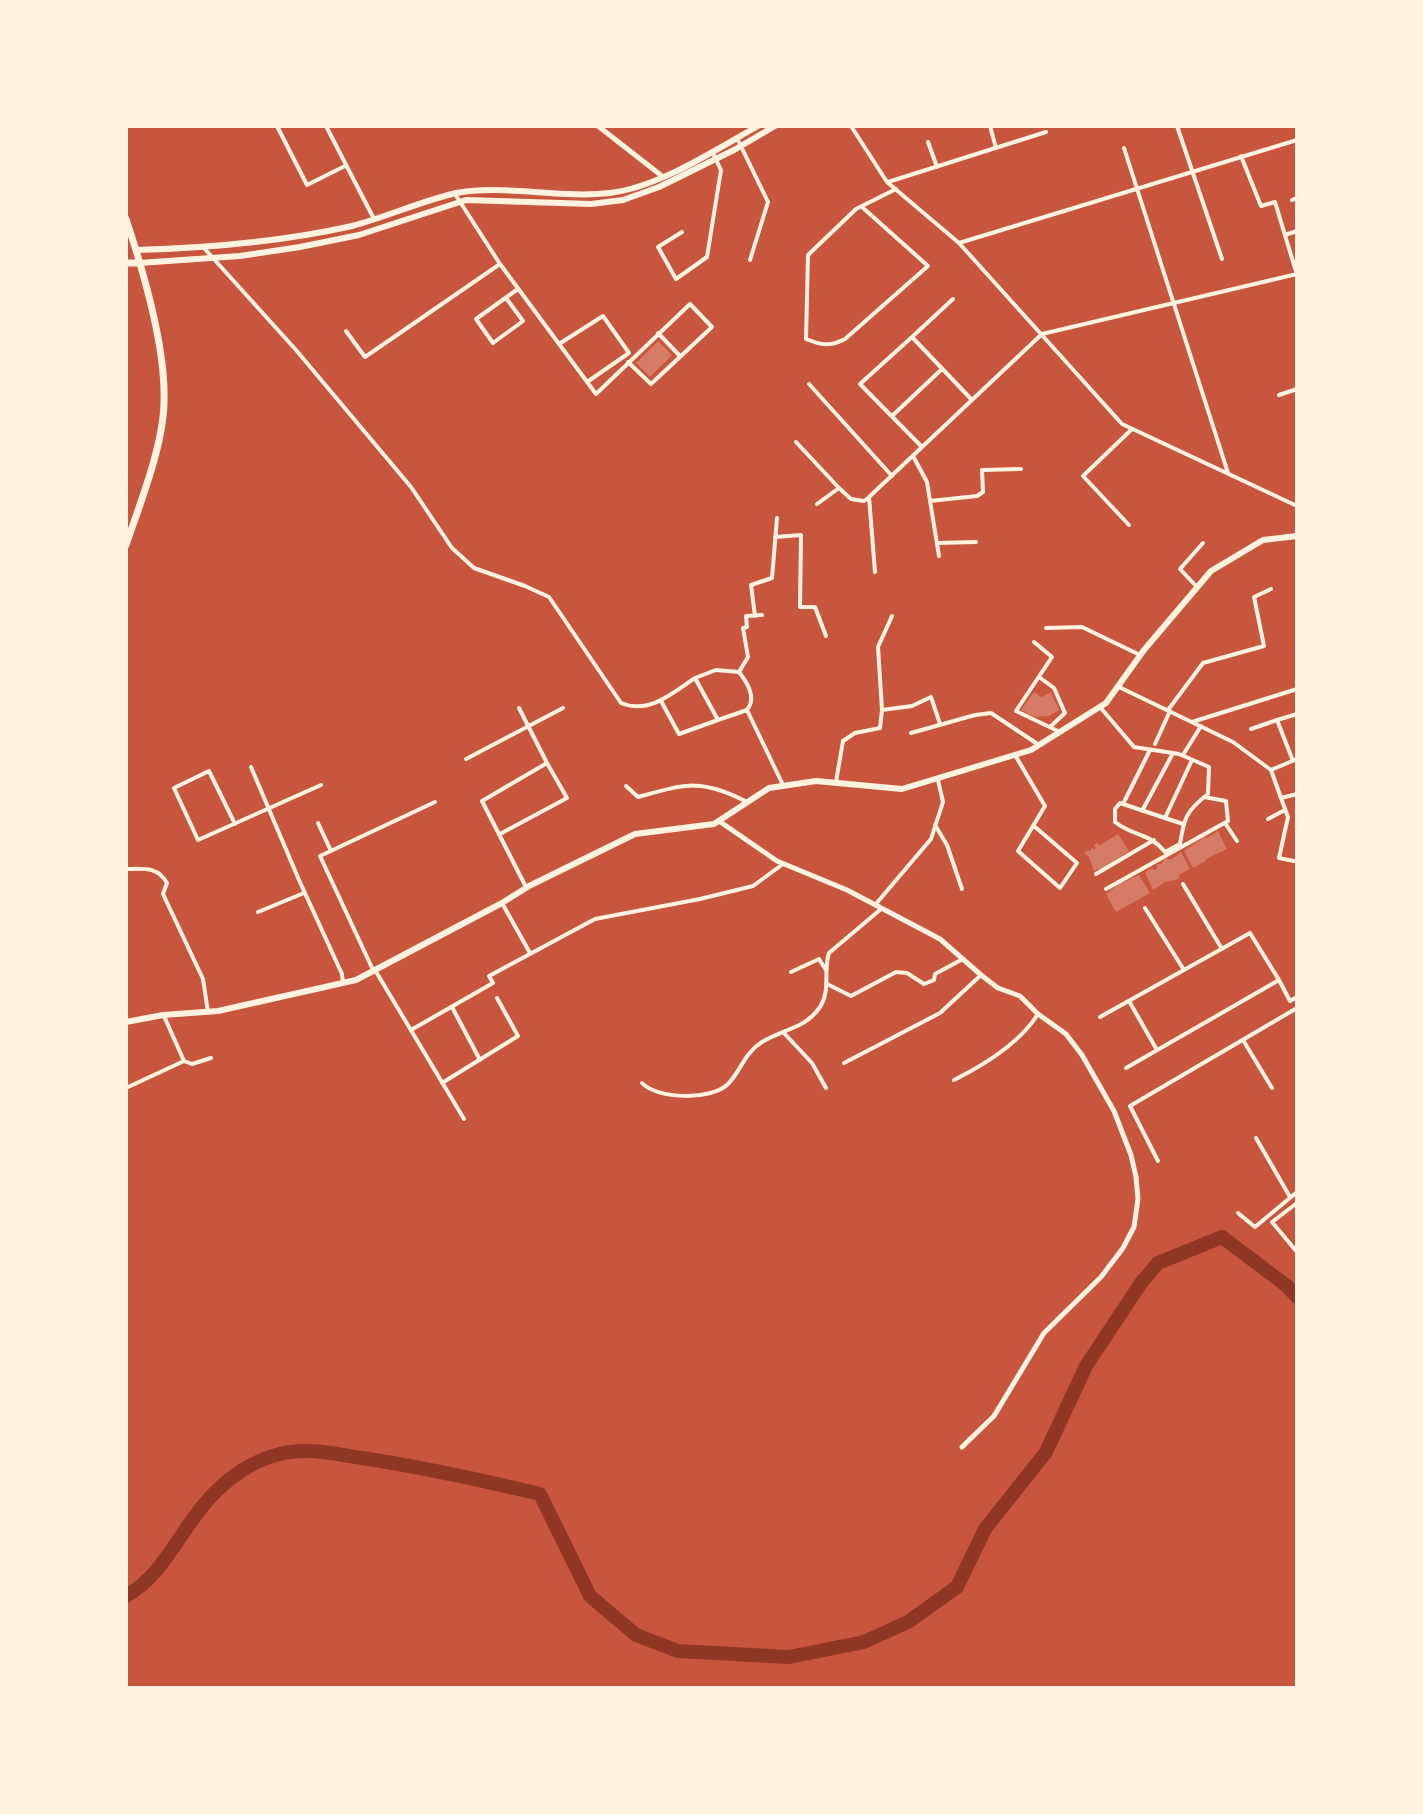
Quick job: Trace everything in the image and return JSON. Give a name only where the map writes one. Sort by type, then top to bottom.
[{"type":"main road","points":[[126,250],[203,247],[289,238],[374,220],[455,194],[610,193],[637,187],[662,176],[758,126]]},
{"type":"main road","points":[[126,263],[274,252],[352,236],[460,201],[612,202],[634,197],[659,187],[741,146],[775,126]]},
{"type":"main road","points":[[126,219],[136,250],[162,362],[165,405],[152,470],[126,545]]},
{"type":"main road","points":[[126,1022],[163,1015],[208,1011],[343,984],[374,971],[502,903],[526,887],[635,834],[714,824],[770,788],[816,781],[902,789],[1015,755],[1039,745],[1100,707],[1119,687],[1140,656],[1211,571],[1263,540],[1297,536]]},
{"type":"street","points":[[277,126],[307,185],[345,166]]},
{"type":"street","points":[[326,126],[374,220]]},
{"type":"street","points":[[598,126],[662,176]]},
{"type":"street","points":[[851,126],[887,182],[959,243],[1122,424],[1297,506]]},
{"type":"street","points":[[990,126],[996,148]]},
{"type":"street","points":[[1177,126],[1222,259]]},
{"type":"street","points":[[887,182],[1046,132]]},
{"type":"street","points":[[737,138],[768,202],[750,260]]},
{"type":"street","points":[[959,243],[1297,140]]},
{"type":"street","points":[[928,142],[937,167]]},
{"type":"street","points":[[1124,148],[1228,474]]},
{"type":"street","points":[[682,232],[658,247],[676,279],[707,257],[721,170],[711,151]]},
{"type":"street","points":[[796,442],[851,499],[864,501],[1042,334],[1297,275],[1275,202],[1262,206],[1241,156]]},
{"type":"street","points":[[862,207],[928,266],[845,339],[832,346],[806,339],[808,255],[855,209],[896,189]]},
{"type":"street","points":[[455,194],[500,264],[596,394],[628,362],[658,333],[690,304],[712,327],[651,384],[628,362]]},
{"type":"street","points":[[1285,235],[1297,231]]},
{"type":"street","points":[[203,247],[296,350],[411,487],[452,548],[474,568],[549,597],[621,703],[636,708],[661,701],[695,678],[716,670],[739,672]]},
{"type":"street","points":[[346,331],[365,357],[500,264]]},
{"type":"street","points":[[506,298],[523,321],[493,343],[476,319],[518,289]]},
{"type":"street","points":[[922,447],[860,384],[953,299]]},
{"type":"street","points":[[559,344],[603,316],[629,353],[587,382]]},
{"type":"street","points":[[658,333],[680,356]]},
{"type":"street","points":[[912,337],[972,400]]},
{"type":"street","points":[[892,416],[942,369]]},
{"type":"street","points":[[808,384],[892,476]]},
{"type":"street","points":[[1279,395],[1297,388]]},
{"type":"street","points":[[1129,525],[1083,476],[1132,429]]},
{"type":"street","points":[[913,456],[927,482],[939,556]]},
{"type":"street","points":[[930,501],[977,496],[983,492],[982,470],[1021,469]]},
{"type":"street","points":[[817,504],[839,488]]},
{"type":"street","points":[[869,497],[875,572]]},
{"type":"street","points":[[755,616],[752,585],[772,578],[777,518]]},
{"type":"street","points":[[775,537],[801,535],[800,607],[815,607],[826,636]]},
{"type":"street","points":[[937,543],[976,542]]},
{"type":"street","points":[[1197,588],[1180,569],[1203,543]]},
{"type":"street","points":[[1155,744],[1169,711],[1203,663],[1264,646],[1254,597],[1270,590]]},
{"type":"street","points":[[739,672],[748,657],[743,628],[747,627],[746,616],[762,615]]},
{"type":"street","points":[[836,783],[843,741],[855,734],[880,728],[882,710],[878,647],[892,616]]},
{"type":"street","points":[[1046,628],[1082,627],[1140,656]]},
{"type":"street","points":[[1034,642],[1052,657],[1016,711],[1060,732]]},
{"type":"street","points":[[661,701],[680,734],[747,710],[752,698],[749,687],[739,672]]},
{"type":"street","points":[[1039,677],[1054,688],[1065,713],[1050,727]]},
{"type":"street","points":[[695,678],[718,720]]},
{"type":"street","points":[[1119,687],[1233,742],[1271,770],[1288,817],[1279,858],[1294,861]]},
{"type":"street","points":[[1192,722],[1297,688]]},
{"type":"street","points":[[882,710],[912,705],[931,697],[940,724]]},
{"type":"street","points":[[1100,707],[1134,747],[1183,756],[1209,767],[1208,794],[1184,817],[1183,824],[1180,844],[1165,852],[1155,839],[1125,830],[1115,822],[1115,809],[1120,803],[1183,824]]},
{"type":"street","points":[[500,834],[567,798],[519,708]]},
{"type":"street","points":[[466,759],[563,708]]},
{"type":"street","points":[[747,710],[784,786]]},
{"type":"street","points":[[911,733],[992,713],[1039,745]]},
{"type":"street","points":[[1251,729],[1297,714]]},
{"type":"street","points":[[1271,770],[1295,760],[1277,720]]},
{"type":"street","points":[[1183,756],[1201,726]]},
{"type":"street","points":[[1123,804],[1150,750]]},
{"type":"street","points":[[1142,811],[1172,754]]},
{"type":"street","points":[[1015,755],[1045,806],[1018,851],[1060,888],[1077,863],[1034,826]]},
{"type":"street","points":[[1165,818],[1192,760]]},
{"type":"street","points":[[526,887],[482,801],[547,763]]},
{"type":"street","points":[[251,767],[304,893],[342,974],[343,984]]},
{"type":"street","points":[[235,824],[209,771],[174,788],[198,840],[235,824],[321,785]]},
{"type":"street","points":[[874,905],[931,839],[943,802],[938,780]]},
{"type":"street","points":[[626,786],[638,797],[699,784],[719,788],[748,802]]},
{"type":"street","points":[[1281,798],[1297,794]]},
{"type":"street","points":[[1106,889],[1226,823],[1228,821],[1227,801],[1204,797]]},
{"type":"street","points":[[435,802],[320,856],[374,971],[464,1119]]},
{"type":"street","points":[[1269,819],[1285,810]]},
{"type":"street","points":[[719,821],[784,863],[940,939],[962,960],[998,988],[1020,996],[1038,1014],[1066,1034],[1082,1055],[1114,1111],[1131,1155],[1136,1177],[1138,1199],[1134,1227],[1101,1276],[1044,1333],[993,1416],[962,1447]]},
{"type":"street","points":[[318,823],[331,851]]},
{"type":"street","points":[[1226,823],[1237,841]]},
{"type":"street","points":[[934,825],[947,845],[963,890]]},
{"type":"street","points":[[1096,874],[1155,839]]},
{"type":"street","points":[[411,1030],[493,982],[489,976],[595,919],[700,899],[753,886],[784,863]]},
{"type":"street","points":[[126,869],[155,870],[163,875],[167,883],[163,894],[203,979],[208,1011]]},
{"type":"street","points":[[1183,884],[1222,949]]},
{"type":"street","points":[[258,912],[304,893]]},
{"type":"street","points":[[502,903],[530,953]]},
{"type":"street","points":[[1145,908],[1184,970]]},
{"type":"street","points":[[642,1083],[651,1091],[660,1093],[711,1094],[728,1085],[749,1051],[782,1032],[796,1028],[811,1017],[824,998],[829,953],[835,946],[868,923],[881,909]]},
{"type":"street","points":[[1100,1017],[1250,933],[1290,1000],[1297,997]]},
{"type":"street","points":[[791,972],[819,959],[826,970]]},
{"type":"street","points":[[826,984],[851,996],[896,972],[907,973],[924,984],[934,980],[935,974],[962,960]]},
{"type":"street","points":[[844,1063],[940,1012],[981,975]]},
{"type":"street","points":[[1126,1068],[1279,980]]},
{"type":"street","points":[[442,1083],[518,1036],[497,998]]},
{"type":"street","points":[[1129,1001],[1157,1050]]},
{"type":"street","points":[[452,1007],[480,1060]]},
{"type":"street","points":[[1158,1161],[1130,1106],[1297,1008]]},
{"type":"street","points":[[954,1080],[981,1067],[1029,1027],[1038,1014]]},
{"type":"street","points":[[163,1015],[184,1061],[192,1064],[211,1059]]},
{"type":"street","points":[[782,1032],[798,1046],[820,1075],[826,1088]]},
{"type":"street","points":[[1243,1040],[1272,1088]]},
{"type":"street","points":[[126,1088],[184,1061]]},
{"type":"street","points":[[1256,1138],[1290,1197]]},
{"type":"street","points":[[1238,1213],[1255,1227],[1297,1192]]},
{"type":"street","points":[[1297,1203],[1272,1222],[1297,1252]]},
{"type":"building","points":[[658,341],[672,355],[650,377],[636,363]]},
{"type":"building","points":[[1034,692],[1041,697],[1051,692],[1059,710],[1049,716],[1035,717],[1021,710]]},
{"type":"building","points":[[1218,831],[1227,849],[1206,859],[1204,863],[1200,862],[1201,864],[1193,868],[1184,851]]},
{"type":"building","points":[[1118,834],[1129,851],[1105,867],[1094,871],[1089,857],[1084,853],[1091,851],[1092,847],[1094,850],[1096,848],[1094,845],[1098,843],[1099,846]]},
{"type":"building","points":[[1181,852],[1190,869],[1178,875],[1180,877],[1176,880],[1165,882],[1153,890],[1145,872],[1153,868],[1157,869],[1157,864],[1161,864],[1165,859],[1172,859]]},
{"type":"building","points":[[1139,875],[1150,893],[1116,912],[1106,894],[1119,884]]},
{"type":"waterway","points":[[126,1596],[151,1576],[198,1512],[215,1492],[232,1478],[270,1457],[290,1452],[310,1451],[407,1465],[540,1494],[590,1596],[636,1635],[678,1651],[789,1657],[864,1642],[908,1622],[957,1587],[985,1529],[1046,1452],[1086,1366],[1141,1283],[1158,1263],[1222,1237],[1287,1286],[1297,1297]]}]
